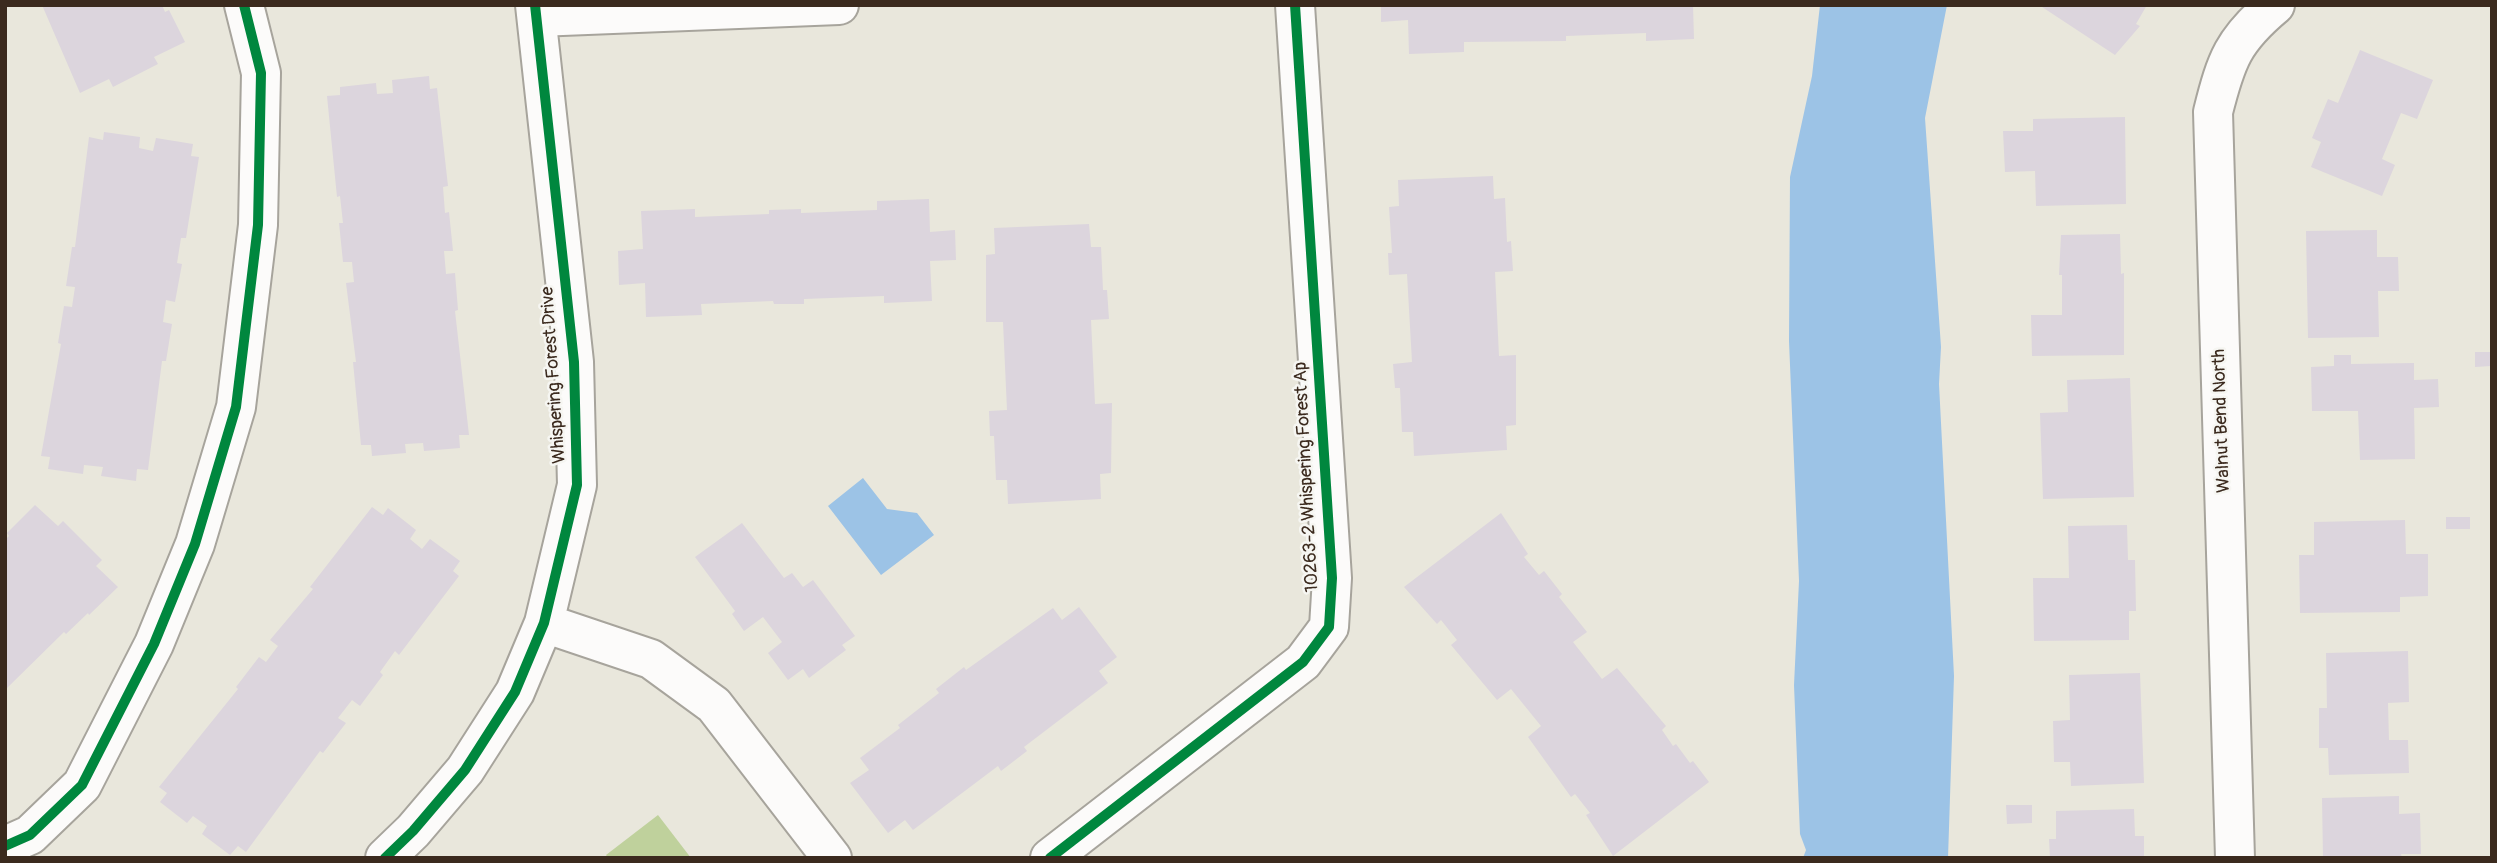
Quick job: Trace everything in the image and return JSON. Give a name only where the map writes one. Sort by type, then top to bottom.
[{"type":"street","points":[[5,846],[30,835],[82,785],[154,644],[195,544],[236,407],[258,225],[261,73],[244,5]]},
{"type":"street","points":[[536,11],[839,5]]},
{"type":"street","name":"10263-2 Whispering Forest Ap","points":[[1050,858],[1303,662],[1329,627],[1331,534],[1295,5]]},
{"type":"street","name":"Walnut Bend North","points":[[2235,858],[2213,112],[2226,61],[2249,26],[2275,5]]},
{"type":"street","name":"Whispering Forest Drive","points":[[385,858],[413,831],[465,769],[514,692],[544,623],[577,485],[578,435],[574,362],[536,11]]},
{"type":"street","points":[[544,623],[651,659],[713,705],[832,858]]},
{"type":"green space","points":[[658,815],[691,858],[608,858],[606,855]]},
{"type":"water","points":[[1820,5],[1947,5],[1925,118],[1941,347],[1939,384],[1954,676],[1948,858],[1803,858],[1806,850],[1800,834],[1794,685],[1799,581],[1789,341],[1790,177],[1812,76]]},
{"type":"water","points":[[863,478],[887,509],[917,513],[934,535],[881,575],[828,506]]},
{"type":"building","points":[[42,5],[162,5],[165,12],[169,10],[185,42],[154,57],[158,64],[113,87],[109,79],[80,93]]},
{"type":"building","points":[[1381,5],[1693,5],[1694,39],[1646,41],[1646,33],[1566,36],[1566,41],[1464,42],[1464,52],[1409,54],[1408,20],[1381,22]]},
{"type":"building","points":[[2039,5],[2147,5],[2136,24],[2140,26],[2115,55]]},
{"type":"building","points":[[2360,50],[2433,80],[2417,119],[2401,113],[2382,159],[2395,165],[2382,196],[2311,167],[2321,142],[2312,138],[2328,99],[2338,103]]},
{"type":"building","points":[[429,76],[430,89],[437,88],[448,186],[443,187],[445,213],[449,212],[453,251],[444,251],[446,274],[455,273],[458,310],[455,311],[469,435],[459,435],[460,448],[424,451],[423,443],[405,444],[406,453],[372,456],[371,445],[361,445],[353,362],[356,362],[346,283],[354,282],[352,262],[343,262],[339,223],[343,223],[340,196],[337,197],[327,96],[340,95],[340,87],[376,83],[377,94],[393,93],[392,80]]},
{"type":"building","points":[[2125,117],[2126,204],[2036,206],[2035,171],[2005,172],[2003,131],[2033,131],[2033,119]]},
{"type":"building","points":[[104,132],[140,137],[139,148],[153,151],[156,138],[193,144],[191,156],[199,157],[186,238],[181,238],[177,263],[182,264],[175,302],[166,300],[163,322],[172,324],[166,361],[162,361],[148,470],[137,469],[136,481],[101,476],[103,467],[84,465],[83,474],[48,469],[50,457],[41,456],[61,344],[58,343],[64,306],[72,307],[75,287],[66,286],[72,247],[75,247],[89,137],[103,140]]},
{"type":"building","points":[[1493,176],[1494,199],[1505,198],[1507,242],[1511,241],[1513,271],[1495,272],[1499,356],[1516,355],[1516,425],[1506,426],[1507,450],[1414,456],[1413,432],[1402,432],[1400,388],[1395,388],[1393,364],[1412,362],[1407,274],[1389,275],[1388,253],[1392,253],[1389,207],[1399,206],[1398,180]]},
{"type":"building","points":[[929,199],[930,232],[955,230],[956,260],[930,261],[932,301],[884,303],[884,296],[804,299],[804,304],[774,304],[773,301],[701,304],[702,315],[646,317],[645,283],[619,285],[618,251],[643,249],[641,211],[695,209],[695,217],[769,214],[769,210],[801,209],[801,213],[877,210],[877,201]]},
{"type":"building","points":[[1089,224],[1091,247],[1101,247],[1103,290],[1107,290],[1109,319],[1091,320],[1095,404],[1112,403],[1111,473],[1100,474],[1101,499],[1008,504],[1007,480],[996,480],[994,436],[990,436],[989,411],[1007,410],[1003,322],[986,322],[986,255],[995,254],[994,228]]},
{"type":"building","points":[[2377,230],[2377,257],[2398,257],[2399,291],[2378,291],[2379,337],[2308,338],[2306,231]]},
{"type":"building","points":[[2120,234],[2121,274],[2124,273],[2124,355],[2032,356],[2031,315],[2062,315],[2062,275],[2059,275],[2061,235]]},
{"type":"building","points":[[2475,352],[2490,352],[2491,366],[2475,367]]},
{"type":"building","points":[[2334,355],[2351,355],[2351,364],[2414,363],[2414,380],[2438,379],[2439,407],[2414,408],[2415,459],[2360,460],[2358,411],[2312,411],[2311,367],[2334,366]]},
{"type":"building","points":[[2130,378],[2134,497],[2043,499],[2040,413],[2068,412],[2067,380]]},
{"type":"building","points":[[35,505],[58,526],[63,521],[102,560],[96,566],[118,587],[89,615],[88,613],[66,634],[64,632],[5,690],[5,540],[9,536],[7,533]]},
{"type":"building","points":[[372,507],[383,515],[388,508],[416,530],[410,539],[422,549],[430,539],[460,561],[453,571],[459,576],[399,655],[395,651],[380,672],[383,675],[360,706],[352,700],[338,718],[346,723],[323,753],[320,751],[246,852],[238,846],[230,855],[202,834],[207,826],[193,816],[187,823],[160,802],[167,793],[159,787],[238,689],[236,687],[259,657],[266,662],[278,646],[270,640],[313,589],[310,587]]},
{"type":"building","points":[[1501,513],[1528,554],[1524,557],[1539,575],[1544,571],[1562,594],[1559,597],[1587,632],[1573,642],[1602,679],[1617,668],[1666,726],[1662,730],[1673,746],[1676,744],[1690,763],[1693,761],[1709,782],[1613,856],[1586,815],[1590,813],[1575,794],[1571,797],[1528,737],[1541,726],[1511,689],[1497,700],[1451,645],[1457,640],[1441,620],[1437,624],[1404,587]]},
{"type":"building","points":[[2446,517],[2470,517],[2470,529],[2446,529]]},
{"type":"building","points":[[2405,520],[2406,554],[2428,554],[2428,596],[2400,597],[2400,612],[2300,613],[2299,555],[2314,555],[2314,522]]},
{"type":"building","points":[[742,523],[784,578],[792,573],[803,587],[813,580],[855,636],[842,645],[846,650],[809,678],[803,669],[788,680],[768,653],[782,642],[763,617],[744,631],[732,614],[735,611],[695,557]]},
{"type":"building","points":[[2127,525],[2128,560],[2135,560],[2136,611],[2129,611],[2129,640],[2034,641],[2033,578],[2069,578],[2068,526]]},
{"type":"building","points":[[1079,607],[1117,657],[1099,671],[1108,683],[1024,747],[1027,751],[1001,771],[998,766],[913,830],[905,820],[888,833],[850,783],[869,770],[860,758],[900,728],[898,725],[939,693],[936,689],[964,667],[966,670],[1053,608],[1062,620]]},
{"type":"building","points":[[2408,651],[2409,702],[2388,703],[2389,740],[2408,740],[2409,773],[2329,775],[2328,748],[2319,748],[2319,708],[2327,708],[2326,653]]},
{"type":"building","points":[[2140,673],[2144,783],[2071,786],[2070,762],[2054,762],[2053,721],[2070,720],[2069,675]]},
{"type":"building","points":[[2399,796],[2399,814],[2420,813],[2421,854],[2401,854],[2402,858],[2323,858],[2322,798]]},
{"type":"building","points":[[2006,805],[2032,805],[2032,823],[2007,824]]},
{"type":"building","points":[[2134,809],[2135,836],[2144,836],[2144,858],[2050,858],[2049,839],[2056,839],[2056,811]]},
{"type":"cycle path","points":[[5,846],[30,835],[82,785],[154,644],[195,544],[236,407],[258,225],[261,73],[244,5]]},
{"type":"cycle path","points":[[385,858],[413,831],[465,770],[515,692],[544,623],[577,485],[574,362],[535,5]]},
{"type":"cycle path","points":[[1050,858],[1303,662],[1329,627],[1332,578],[1295,5]]}]
